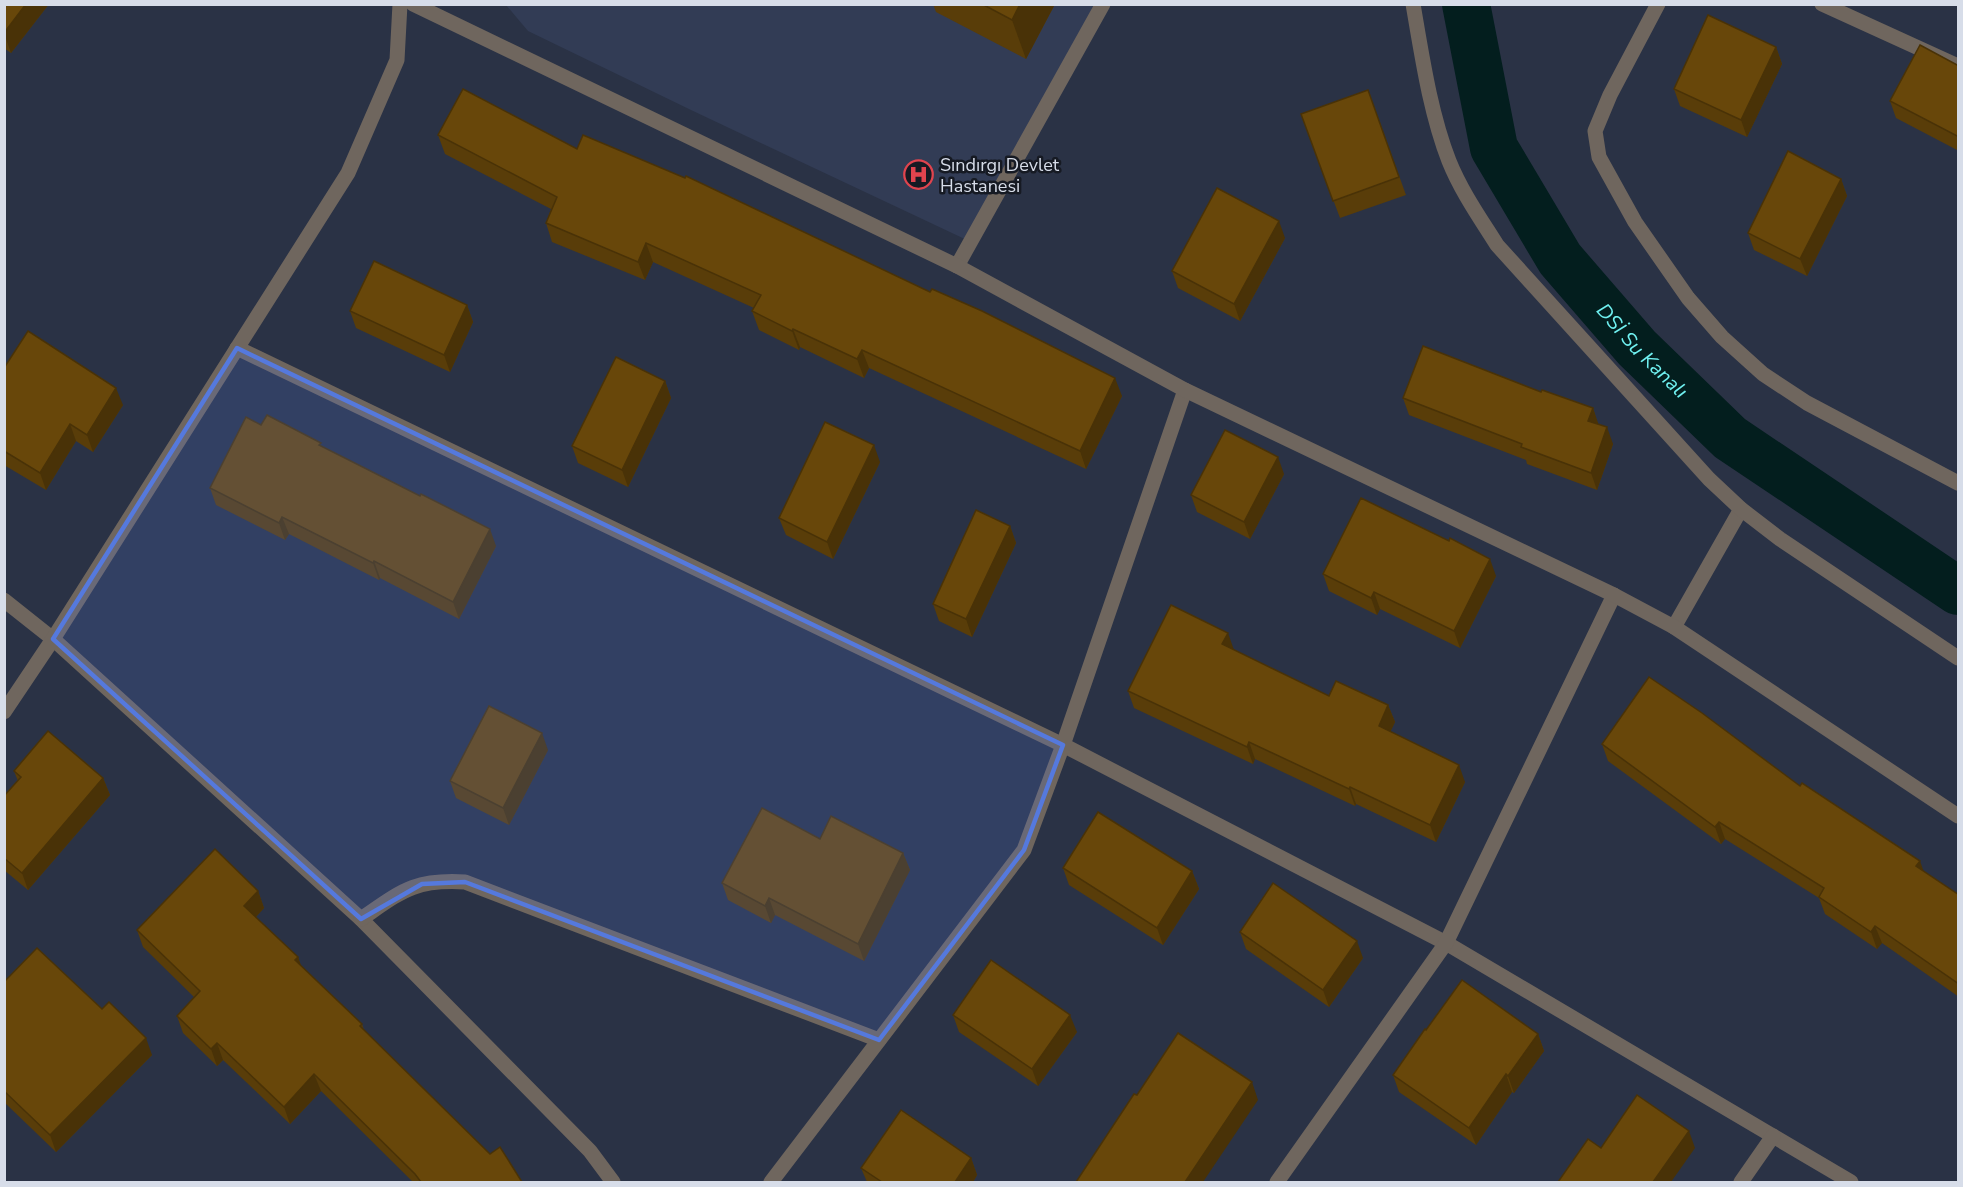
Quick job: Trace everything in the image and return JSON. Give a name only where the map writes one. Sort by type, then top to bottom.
[{"type":"street","points":[[4,712],[53,639],[348,173],[397,60],[400,4]]},
{"type":"street","points":[[413,4],[957,266],[1185,390],[1614,595],[1674,627],[1959,816]]},
{"type":"street","points":[[957,266],[1103,4]]},
{"type":"street","points":[[1413,4],[1435,111],[1449,161],[1472,205],[1497,245],[1709,479],[1741,509],[1780,539],[1959,658]]},
{"type":"street","points":[[1658,4],[1610,95],[1595,131],[1599,157],[1635,222],[1695,306],[1722,337],[1763,374],[1807,403],[1959,483]]},
{"type":"street","points":[[1822,4],[1959,66]]},
{"type":"street","points":[[237,348],[1063,745],[1446,943],[1851,1182]]},
{"type":"street","points":[[771,1182],[1023,850],[1063,745],[1185,390]]},
{"type":"street","points":[[1674,627],[1741,509]]},
{"type":"street","points":[[1277,1182],[1446,943],[1614,595]]},
{"type":"street","points":[[4,600],[53,639],[361,919],[590,1151],[613,1182]]},
{"type":"street","points":[[361,919],[403,891],[422,884],[442,881],[465,882],[879,1040]]},
{"type":"street","points":[[1741,1182],[1773,1136]]},
{"type":"highlighted area","points":[[237,348],[1063,745],[1024,850],[879,1040],[465,882],[422,884],[361,919],[53,639]]},
{"type":"shaded area","name":"Sındırgı Devlet Hastanesi","points":[[506,5],[1106,5],[969,241],[528,31]]},
{"type":"building","points":[[4,4],[26,4],[4,33]]},
{"type":"building","points":[[982,4],[1020,4],[1012,20]]},
{"type":"building","points":[[1708,15],[1776,47],[1741,120],[1674,89]]},
{"type":"building","points":[[1920,45],[1959,66],[1959,137],[1890,101]]},
{"type":"building","points":[[463,89],[577,149],[583,135],[685,178],[686,176],[930,292],[932,289],[982,311],[1115,378],[1080,451],[862,350],[857,359],[793,329],[792,331],[752,311],[761,295],[646,243],[638,262],[546,223],[557,197],[438,135]]},
{"type":"building","points":[[1368,90],[1399,177],[1333,201],[1301,114]]},
{"type":"building","points":[[1788,151],[1841,179],[1800,259],[1748,233]]},
{"type":"building","points":[[1217,188],[1279,221],[1234,304],[1172,271]]},
{"type":"building","points":[[374,261],[467,305],[444,355],[350,311]]},
{"type":"building","points":[[28,331],[116,388],[87,435],[70,424],[40,473],[4,451],[4,368]]},
{"type":"building","points":[[1423,346],[1541,392],[1542,390],[1593,408],[1588,421],[1607,427],[1591,473],[1403,398]]},
{"type":"building","points":[[616,357],[665,381],[622,470],[572,446]]},
{"type":"building","points":[[267,415],[321,443],[319,445],[490,529],[453,602],[282,517],[279,523],[210,488],[246,417],[261,425]]},
{"type":"building","points":[[825,422],[874,445],[827,542],[779,518]]},
{"type":"building","points":[[1225,430],[1278,457],[1244,522],[1191,495]]},
{"type":"building","points":[[1361,498],[1449,541],[1450,538],[1490,559],[1454,631],[1374,592],[1371,598],[1323,574]]},
{"type":"building","points":[[976,510],[1010,526],[966,619],[933,604]]},
{"type":"building","points":[[1171,605],[1228,633],[1222,644],[1329,696],[1336,681],[1388,705],[1379,726],[1459,765],[1430,825],[1249,742],[1247,747],[1128,691]]},
{"type":"building","points":[[1649,677],[1702,713],[1800,786],[1802,783],[1920,861],[1916,866],[1959,895],[1959,984],[1875,926],[1871,932],[1819,897],[1824,888],[1719,822],[1715,827],[1602,744]]},
{"type":"building","points":[[489,706],[542,733],[503,808],[450,781]]},
{"type":"building","points":[[48,731],[103,778],[22,873],[4,858],[4,796],[21,777],[14,771]]},
{"type":"building","points":[[762,808],[820,839],[831,816],[903,853],[858,944],[769,898],[765,906],[722,883]]},
{"type":"building","points":[[1098,812],[1192,871],[1157,928],[1063,868]]},
{"type":"building","points":[[215,849],[258,891],[244,906],[298,957],[295,960],[362,1024],[360,1026],[490,1154],[500,1147],[522,1182],[421,1182],[314,1074],[284,1107],[217,1043],[211,1049],[177,1016],[200,991],[137,930]]},
{"type":"building","points":[[1273,883],[1357,941],[1323,990],[1240,932]]},
{"type":"building","points":[[37,948],[102,1009],[109,1002],[146,1038],[50,1135],[4,1091],[4,982]]},
{"type":"building","points":[[991,960],[1070,1015],[1032,1069],[953,1015]]},
{"type":"building","points":[[1462,980],[1538,1034],[1508,1076],[1506,1074],[1469,1128],[1393,1075]]},
{"type":"building","points":[[1178,1033],[1252,1082],[1185,1182],[1076,1182],[1134,1094],[1137,1095]]},
{"type":"building","points":[[1637,1095],[1689,1131],[1653,1182],[1558,1182],[1588,1139],[1601,1148]]},
{"type":"building","points":[[901,1110],[971,1158],[955,1182],[882,1182],[861,1168]]},
{"type":"waterway","name":"DSİ Su Kanalı","points":[[1466,4],[1494,148],[1560,259],[1637,348],[1730,438],[1958,591]]},
{"type":"place","name":"Sındırgı Devlet Hastanesi","points":[[919,175]]}]
